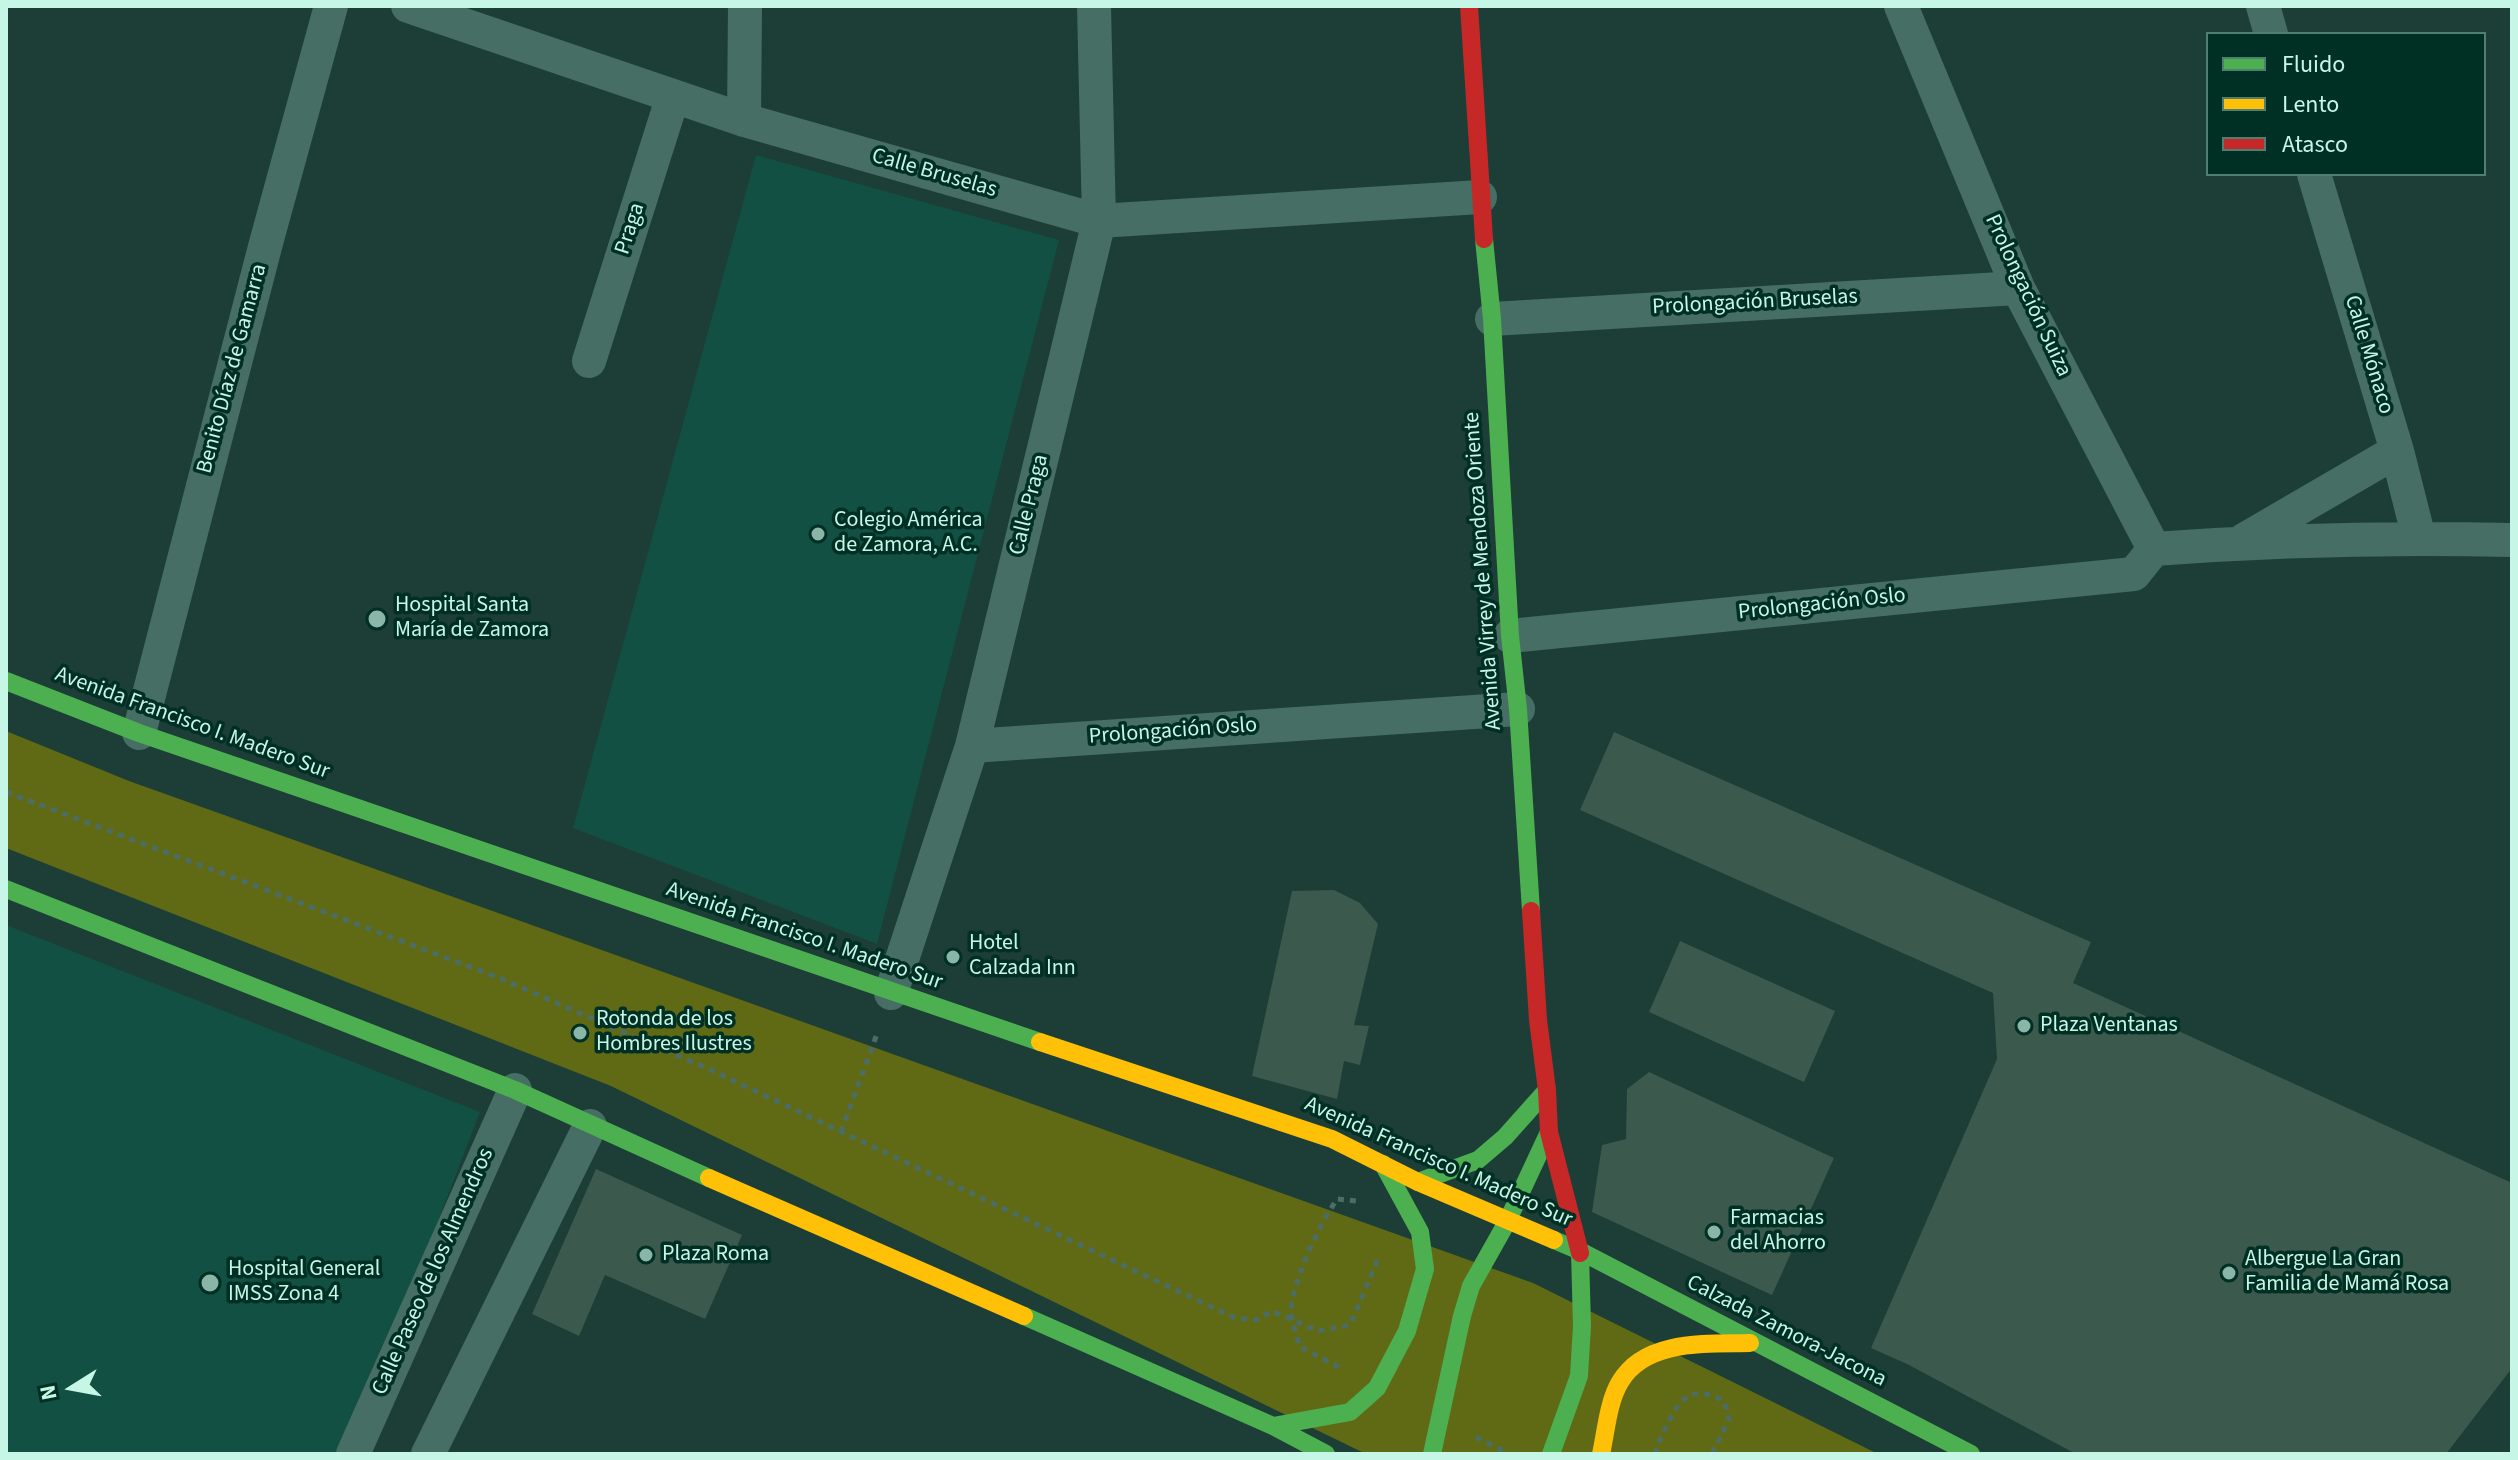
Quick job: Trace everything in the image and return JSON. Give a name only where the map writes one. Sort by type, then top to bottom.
[{"type":"main road","name":"Avenida Virrey de Mendoza Oriente","points":[[1469,6],[1538,1020],[1549,1132],[1580,1251],[1582,1326],[1579,1376],[1551,1454]]},
{"type":"main road","name":"Avenida Francisco I. Madero Sur","points":[[6,681],[139,733],[891,993],[1332,1139],[1418,1182],[1580,1251]]},
{"type":"main road","points":[[6,889],[515,1090],[590,1126],[1273,1426],[1326,1454]]},
{"type":"main road","points":[[1418,1182],[1478,1160],[1505,1137],[1547,1090]]},
{"type":"main road","name":"Avenida Virrey de Mendoza Oriente","points":[[1432,1454],[1471,1286],[1507,1222],[1549,1132]]},
{"type":"main road","points":[[1273,1426],[1350,1412],[1377,1388],[1407,1331],[1425,1269],[1420,1232],[1383,1164]]},
{"type":"main road","name":"Calzada Zamora-Jacona","points":[[1580,1251],[1971,1454]]},
{"type":"main road","points":[[1601,1454],[1620,1383],[1639,1361],[1679,1345],[1752,1343]]},
{"type":"street","name":"Benito Díaz de Gamarra","points":[[139,733],[331,6]]},
{"type":"street","name":"Calle Bruselas","points":[[408,6],[744,120],[1099,221],[1480,197]]},
{"type":"street","points":[[744,120],[745,6]]},
{"type":"street","name":"Calle Praga","points":[[891,993],[972,746],[1099,221],[1094,6]]},
{"type":"street","name":"Prolongación Suiza","points":[[1901,6],[2018,288],[2144,562]]},
{"type":"street","points":[[2263,6],[2270,32]]},
{"type":"street","name":"Praga","points":[[589,361],[673,96]]},
{"type":"street","name":"Calle Mónaco","points":[[2315,176],[2397,451],[2419,538]]},
{"type":"street","name":"Prolongación Bruselas","points":[[1492,319],[2018,288]]},
{"type":"street","name":"Prolongación Oslo","points":[[2240,542],[2397,451]]},
{"type":"street","name":"Prolongación Oslo","points":[[1510,636],[2144,562],[2240,542],[2419,538],[2512,540]]},
{"type":"street","name":"Prolongación Oslo","points":[[972,746],[1518,709]]},
{"type":"street","name":"Calle Paseo de los Almendros","points":[[353,1454],[515,1090]]},
{"type":"street","points":[[428,1454],[590,1126]]},
{"type":"path","points":[[6,792],[497,977],[713,1071],[1235,1318],[1256,1320],[1272,1311],[1318,1331],[1350,1325],[1381,1254]]},
{"type":"path","points":[[841,1132],[891,993]]},
{"type":"path","points":[[1291,1312],[1303,1265],[1323,1220],[1337,1199],[1366,1202]]},
{"type":"path","points":[[1655,1454],[1678,1403],[1690,1395],[1708,1392],[1724,1401],[1729,1419],[1712,1454]]},
{"type":"shaded area","name":"Colegio América de Zamora, A.C.","points":[[756,155],[1059,240],[877,944],[573,828]]},
{"type":"shaded area","name":"Hospital General IMSS Zona 4","points":[[6,925],[480,1112],[348,1454],[6,1454]]},
{"type":"green space","points":[[6,731],[129,781],[1533,1283],[1878,1454],[1366,1454],[611,1086],[6,848]]},
{"type":"building","name":"Albergue La Gran Familia de Mamá Rosa","points":[[1614,732],[2091,942],[2073,983],[2512,1183],[2512,1368],[2446,1454],[2076,1454],[1871,1348],[1997,1059],[1993,993],[1580,810]]},
{"type":"building","points":[[1334,890],[1360,903],[1378,924],[1354,1025],[1369,1026],[1360,1065],[1344,1061],[1337,1099],[1252,1076],[1292,891]]},
{"type":"building","points":[[1680,941],[1835,1011],[1804,1082],[1649,1012]]},
{"type":"building","points":[[1649,1072],[1834,1158],[1772,1295],[1592,1212],[1602,1145],[1626,1139],[1627,1089]]},
{"type":"building","name":"Plaza Roma","points":[[596,1169],[742,1235],[705,1319],[605,1275],[579,1336],[532,1314]]},
{"type":"traffic: fast","points":[[1484,239],[1531,911]]},
{"type":"traffic: fast","points":[[6,681],[139,733],[1040,1042]]},
{"type":"traffic: fast","points":[[6,889],[515,1090],[709,1178]]},
{"type":"traffic: fast","points":[[1418,1182],[1478,1160],[1505,1137],[1547,1090]]},
{"type":"traffic: fast","points":[[1432,1454],[1471,1286],[1507,1222],[1549,1132]]},
{"type":"traffic: fast","points":[[1273,1426],[1350,1412],[1377,1388],[1407,1331],[1425,1269],[1420,1232],[1383,1164]]},
{"type":"traffic: fast","points":[[1554,1240],[1971,1454]]},
{"type":"traffic: fast","points":[[1551,1454],[1579,1376],[1582,1326],[1580,1253]]},
{"type":"traffic: fast","points":[[1024,1316],[1273,1426],[1326,1454]]},
{"type":"traffic: slow","points":[[1040,1042],[1332,1139],[1418,1182],[1554,1240]]},
{"type":"traffic: slow","points":[[709,1178],[1024,1316]]},
{"type":"traffic: slow","points":[[1601,1454],[1613,1399],[1620,1382],[1631,1368],[1645,1358],[1678,1347],[1750,1343]]},
{"type":"traffic: jam","points":[[1469,6],[1484,239]]},
{"type":"traffic: jam","points":[[1531,911],[1549,1132],[1580,1253]]},
{"type":"place","name":"Colegio América de Zamora, A.C.","points":[[818,534]]},
{"type":"place","name":"Hospital Santa María de Zamora","points":[[377,619]]},
{"type":"place","name":"Hotel Calzada Inn","points":[[953,957]]},
{"type":"place","name":"Plaza Ventanas","points":[[2024,1026]]},
{"type":"place","name":"Rotonda de los Hombres Ilustres","points":[[580,1033]]},
{"type":"place","name":"Farmacias del Ahorro","points":[[1714,1232]]},
{"type":"place","name":"Plaza Roma","points":[[646,1255]]},
{"type":"place","name":"Albergue La Gran Familia de Mamá Rosa","points":[[2229,1273]]},
{"type":"place","name":"Hospital General IMSS Zona 4","points":[[210,1283]]}]
